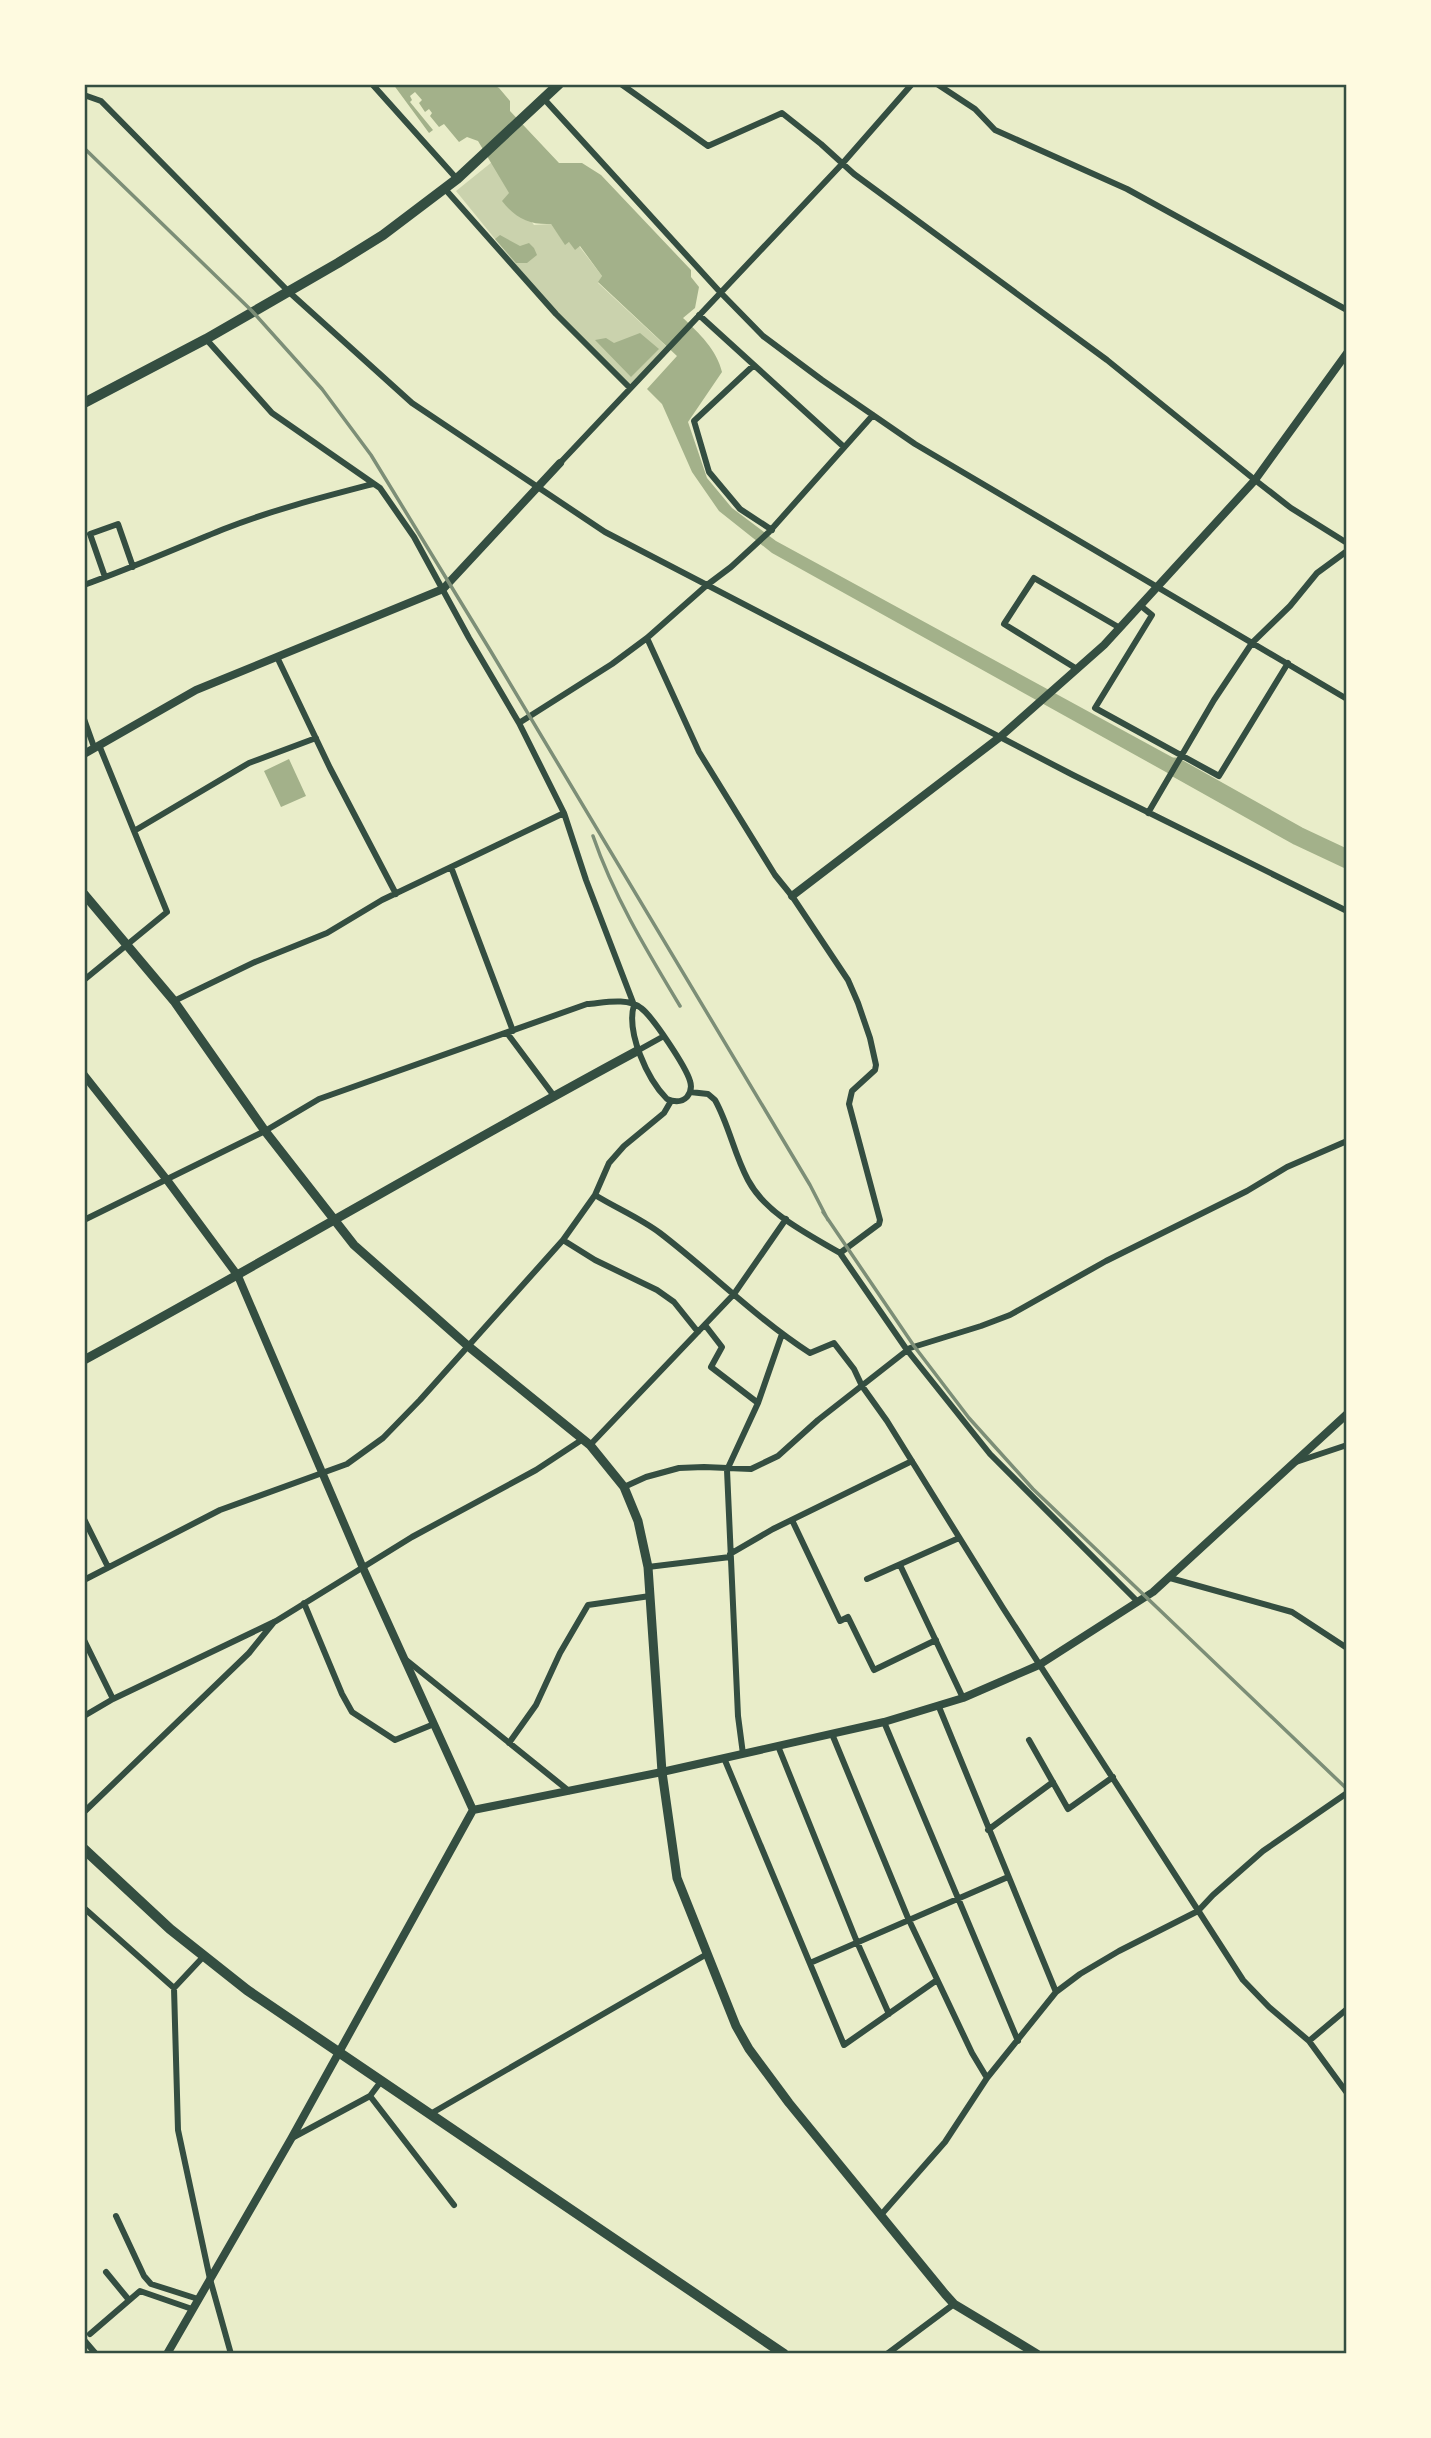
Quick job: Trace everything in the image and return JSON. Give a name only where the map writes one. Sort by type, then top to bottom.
[{"type":"highway","points":[[84,403],[206,339],[383,235],[457,179],[545,100],[559,84]]},
{"type":"highway","points":[[84,1849],[203,1957],[337,2053],[432,2113],[784,2354]]},
{"type":"main road","points":[[84,894],[174,1001],[265,1131],[354,1245],[468,1346],[587,1442],[624,1487],[638,1521],[648,1567],[662,1772],[677,1878],[736,2026],[749,2049],[789,2103],[954,2304],[1037,2354]]},
{"type":"main road","points":[[84,1360],[637,1051]]},
{"type":"street","points":[[372,84],[457,179]]},
{"type":"street","points":[[621,84],[708,146],[782,113],[842,164],[1107,360],[1291,508],[1347,543]]},
{"type":"street","points":[[84,754],[196,690],[443,589],[842,164],[912,84]]},
{"type":"street","points":[[937,84],[975,109],[995,130],[1126,188],[1347,310]]},
{"type":"street","points":[[84,95],[101,101],[289,292],[412,403],[605,532],[1147,813],[1347,911]]},
{"type":"street","points":[[545,100],[763,336],[915,444],[1347,699]]},
{"type":"street","points":[[445,189],[555,314],[630,388]]},
{"type":"street","points":[[696,318],[754,365],[845,447]]},
{"type":"street","points":[[84,1220],[265,1131],[319,1099],[587,1004],[617,1002],[634,1005],[641,1007],[664,1037],[689,1079],[690,1092],[682,1100],[671,1101],[663,1096],[637,1051],[632,1013],[634,1005],[586,880],[564,813],[519,723],[414,537],[380,488],[272,414],[206,339]]},
{"type":"street","points":[[792,896],[1000,737],[1120,628],[1255,480],[1347,353]]},
{"type":"street","points":[[754,365],[694,421],[709,472],[740,509],[771,531]]},
{"type":"street","points":[[519,723],[648,638],[731,567],[771,531],[873,415]]},
{"type":"street","points":[[84,585],[226,528],[311,500],[373,484]]},
{"type":"street","points":[[105,577],[90,534],[118,524],[133,567]]},
{"type":"street","points":[[1147,813],[1252,643],[1290,606],[1317,573],[1347,551]]},
{"type":"street","points":[[1077,669],[1004,624],[1034,578],[1120,628]]},
{"type":"street","points":[[1141,606],[1152,615],[1095,708],[1219,776],[1287,663]]},
{"type":"street","points":[[648,638],[698,752],[775,875],[848,980],[876,1059],[874,1070],[852,1091],[849,1104],[880,1220],[879,1224],[840,1253]]},
{"type":"street","points":[[277,657],[396,894]]},
{"type":"street","points":[[84,719],[167,912],[84,980]]},
{"type":"street","points":[[134,831],[249,763],[316,738]]},
{"type":"street","points":[[174,1001],[256,962],[327,933],[396,894],[564,813]]},
{"type":"street","points":[[451,867],[510,1032],[554,1096]]},
{"type":"street","points":[[637,1051],[664,1037]]},
{"type":"street","points":[[84,1075],[238,1276],[363,1568],[472,1810]]},
{"type":"street","points":[[690,1092],[708,1094],[715,1100],[749,1182],[764,1201],[786,1219],[840,1253],[907,1350],[990,1454],[1138,1602]]},
{"type":"street","points":[[84,1580],[220,1510],[347,1464],[383,1438],[563,1240],[595,1195],[609,1163],[624,1146],[664,1114],[671,1101]]},
{"type":"street","points":[[624,1487],[646,1477],[679,1468],[751,1469],[778,1456],[818,1420],[907,1350],[1010,1315],[1106,1261],[1247,1191],[1287,1167],[1347,1141]]},
{"type":"street","points":[[595,1195],[656,1230],[782,1334],[810,1353],[834,1343],[854,1369],[862,1386],[1039,1665],[1243,1980],[1269,2007],[1309,2041],[1347,2093]]},
{"type":"street","points":[[84,1716],[113,1699],[276,1620],[412,1537],[587,1442],[734,1294],[786,1219]]},
{"type":"street","points":[[563,1240],[603,1264],[657,1290],[674,1302],[698,1332]]},
{"type":"street","points":[[705,1325],[722,1347],[711,1367],[758,1403]]},
{"type":"street","points":[[743,1754],[738,1716],[727,1470],[758,1403],[782,1334]]},
{"type":"street","points":[[167,2354],[291,2139],[472,1810],[662,1772],[884,1722],[939,1707],[1039,1665],[1138,1602],[1170,1578],[1347,1414]]},
{"type":"street","points":[[1296,1462],[1347,1445]]},
{"type":"street","points":[[648,1567],[730,1555],[792,1520],[912,1461]]},
{"type":"street","points":[[84,1519],[108,1567]]},
{"type":"street","points":[[792,1520],[840,1621],[848,1617],[874,1670],[936,1640]]},
{"type":"street","points":[[867,1579],[959,1538]]},
{"type":"street","points":[[900,1565],[963,1698]]},
{"type":"street","points":[[1170,1578],[1292,1612],[1347,1648]]},
{"type":"street","points":[[509,1743],[536,1705],[588,1605],[650,1596]]},
{"type":"street","points":[[304,1603],[352,1712],[395,1741],[434,1724]]},
{"type":"street","points":[[84,1812],[249,1653],[276,1620]]},
{"type":"street","points":[[84,1640],[113,1699]]},
{"type":"street","points":[[404,1658],[569,1791]]},
{"type":"street","points":[[939,1707],[1056,1992]]},
{"type":"street","points":[[884,1722],[1018,2041]]},
{"type":"street","points":[[832,1734],[908,1918],[972,2053],[987,2078]]},
{"type":"street","points":[[1029,1740],[1068,1809],[1113,1777]]},
{"type":"street","points":[[778,1746],[889,2014]]},
{"type":"street","points":[[724,1758],[844,2045],[937,1980]]},
{"type":"street","points":[[988,1830],[1053,1782]]},
{"type":"street","points":[[880,2216],[945,2142],[987,2078],[1056,1992],[1119,1951],[1198,1911],[1263,1851],[1347,1793]]},
{"type":"street","points":[[810,1963],[908,1918],[1008,1877]]},
{"type":"street","points":[[84,1908],[174,1988]]},
{"type":"street","points":[[432,2113],[707,1954]]},
{"type":"street","points":[[203,1957],[174,1988],[178,2130],[210,2279],[231,2354]]},
{"type":"street","points":[[1309,2041],[1347,2008]]},
{"type":"street","points":[[291,2139],[370,2096],[382,2080]]},
{"type":"street","points":[[370,2096],[454,2205]]},
{"type":"street","points":[[116,2216],[144,2276],[151,2284],[198,2300]]},
{"type":"street","points":[[106,2272],[129,2300]]},
{"type":"street","points":[[90,2334],[140,2291],[192,2309]]},
{"type":"street","points":[[887,2354],[954,2304]]},
{"type":"street","points":[[84,2340],[96,2354]]},
{"type":"shaded area","points":[[393,84],[492,84],[499,88],[510,101],[510,111],[559,163],[582,163],[601,175],[691,270],[691,277],[699,287],[695,308],[683,318],[712,349],[722,372],[688,422],[707,478],[732,508],[776,541],[1203,774],[1191,786],[772,553],[719,511],[692,472],[662,404],[647,389],[677,356],[598,282],[602,276],[580,246],[575,250],[569,242],[565,245],[551,224],[524,219],[507,207],[502,201],[509,193],[478,141],[467,137],[459,142],[444,124],[439,127],[430,116],[432,113],[429,109],[425,112],[419,103],[422,100],[415,92],[410,96],[410,102],[433,130],[429,133]]},
{"type":"shaded area","points":[[492,162],[510,194],[534,225],[551,224],[565,244],[569,242],[579,246],[602,276],[598,283],[668,348],[630,388],[556,314],[456,191]]},
{"type":"shaded area","points":[[500,235],[520,246],[529,243],[537,255],[527,263],[516,263],[495,239]]},
{"type":"shaded area","points":[[640,333],[659,349],[631,377],[595,340],[606,338],[614,343]]},
{"type":"shaded area","points":[[289,759],[306,796],[281,807],[264,771]]},
{"type":"waterway","points":[[1175,767],[1298,836],[1347,859]]},
{"type":"railway","points":[[84,148],[252,311],[322,389],[371,455],[810,1185],[828,1220]]},
{"type":"railway","points":[[593,836],[621,902],[680,1006]]},
{"type":"railway","points":[[823,1212],[914,1346],[969,1418],[1033,1489],[1347,1789]]}]
